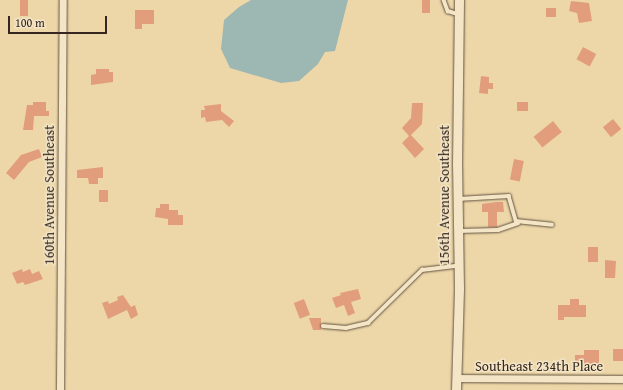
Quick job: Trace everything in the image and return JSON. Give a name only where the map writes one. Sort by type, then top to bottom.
[{"type":"street","name":"160th Avenue Southeast","points":[[60,390],[63,0]]},
{"type":"street","name":"156th Avenue Southeast","points":[[456,390],[459,0]]},
{"type":"street","name":"Southeast 234th Place","points":[[456,378],[623,379]]},
{"type":"lane","points":[[444,0],[448,11],[459,14]]},
{"type":"lane","points":[[457,199],[509,196],[516,221],[520,222]]},
{"type":"lane","points":[[458,231],[498,230],[520,222],[552,225]]},
{"type":"lane","points":[[324,326],[346,328],[368,323],[422,270],[458,266]]},
{"type":"water","points":[[251,0],[348,0],[335,51],[325,52],[318,64],[299,81],[281,83],[230,68],[221,49],[224,20],[239,7]]},
{"type":"building","points":[[20,0],[28,0],[28,16],[20,16]]},
{"type":"building","points":[[422,0],[430,0],[430,13],[422,13]]},
{"type":"building","points":[[571,1],[589,3],[592,21],[579,23],[577,13],[569,11]]},
{"type":"building","points":[[546,8],[556,8],[556,17],[546,17]]},
{"type":"building","points":[[135,10],[154,10],[154,24],[142,24],[142,29],[135,29]]},
{"type":"building","points":[[583,47],[596,54],[590,66],[576,59]]},
{"type":"building","points":[[96,69],[109,69],[109,72],[113,72],[113,82],[91,85],[91,75],[96,74]]},
{"type":"building","points":[[481,76],[489,77],[489,83],[493,83],[493,89],[488,89],[488,94],[479,93]]},
{"type":"building","points":[[33,102],[46,102],[46,111],[49,111],[49,116],[34,116],[33,130],[23,130],[27,105],[33,105]]},
{"type":"building","points":[[517,102],[528,102],[528,111],[517,111]]},
{"type":"building","points":[[412,103],[423,103],[422,124],[411,135],[424,149],[415,158],[402,143],[409,136],[402,128],[411,118]]},
{"type":"building","points":[[221,104],[221,111],[234,121],[229,127],[222,120],[206,122],[205,117],[201,118],[201,110],[205,110],[204,106]]},
{"type":"building","points":[[613,119],[621,129],[611,137],[603,127]]},
{"type":"building","points":[[553,121],[562,132],[542,148],[534,137]]},
{"type":"building","points":[[39,149],[42,157],[29,162],[14,180],[6,173],[21,155]]},
{"type":"building","points":[[514,159],[524,161],[520,182],[510,180]]},
{"type":"building","points":[[103,167],[103,178],[98,178],[98,184],[89,184],[88,178],[77,178],[77,170]]},
{"type":"building","points":[[99,190],[108,190],[108,202],[99,202]]},
{"type":"building","points":[[503,202],[504,212],[497,212],[497,227],[488,227],[488,212],[482,212],[482,204]]},
{"type":"building","points":[[160,204],[169,204],[169,210],[178,210],[178,215],[183,215],[183,225],[168,225],[168,219],[155,217],[156,208],[160,208]]},
{"type":"building","points":[[588,247],[598,247],[598,262],[588,262]]},
{"type":"building","points":[[605,260],[616,261],[615,278],[605,278]]},
{"type":"building","points":[[22,269],[23,272],[30,269],[32,274],[39,271],[43,279],[25,285],[23,282],[17,284],[12,273]]},
{"type":"building","points":[[358,289],[361,299],[351,302],[355,313],[348,316],[344,305],[336,308],[332,298],[341,295],[340,293]]},
{"type":"building","points":[[123,295],[131,307],[135,305],[138,315],[131,319],[127,310],[108,319],[102,303],[108,301],[109,304],[118,300],[117,297]]},
{"type":"building","points":[[304,299],[310,315],[300,319],[294,303]]},
{"type":"building","points":[[570,299],[579,299],[579,305],[586,305],[586,317],[564,317],[564,320],[558,320],[558,305],[570,305]]},
{"type":"building","points":[[309,318],[321,318],[321,330],[313,330]]},
{"type":"building","points":[[613,349],[623,349],[623,361],[613,361]]},
{"type":"building","points":[[584,350],[599,350],[599,364],[575,365],[575,355],[584,355]]}]
